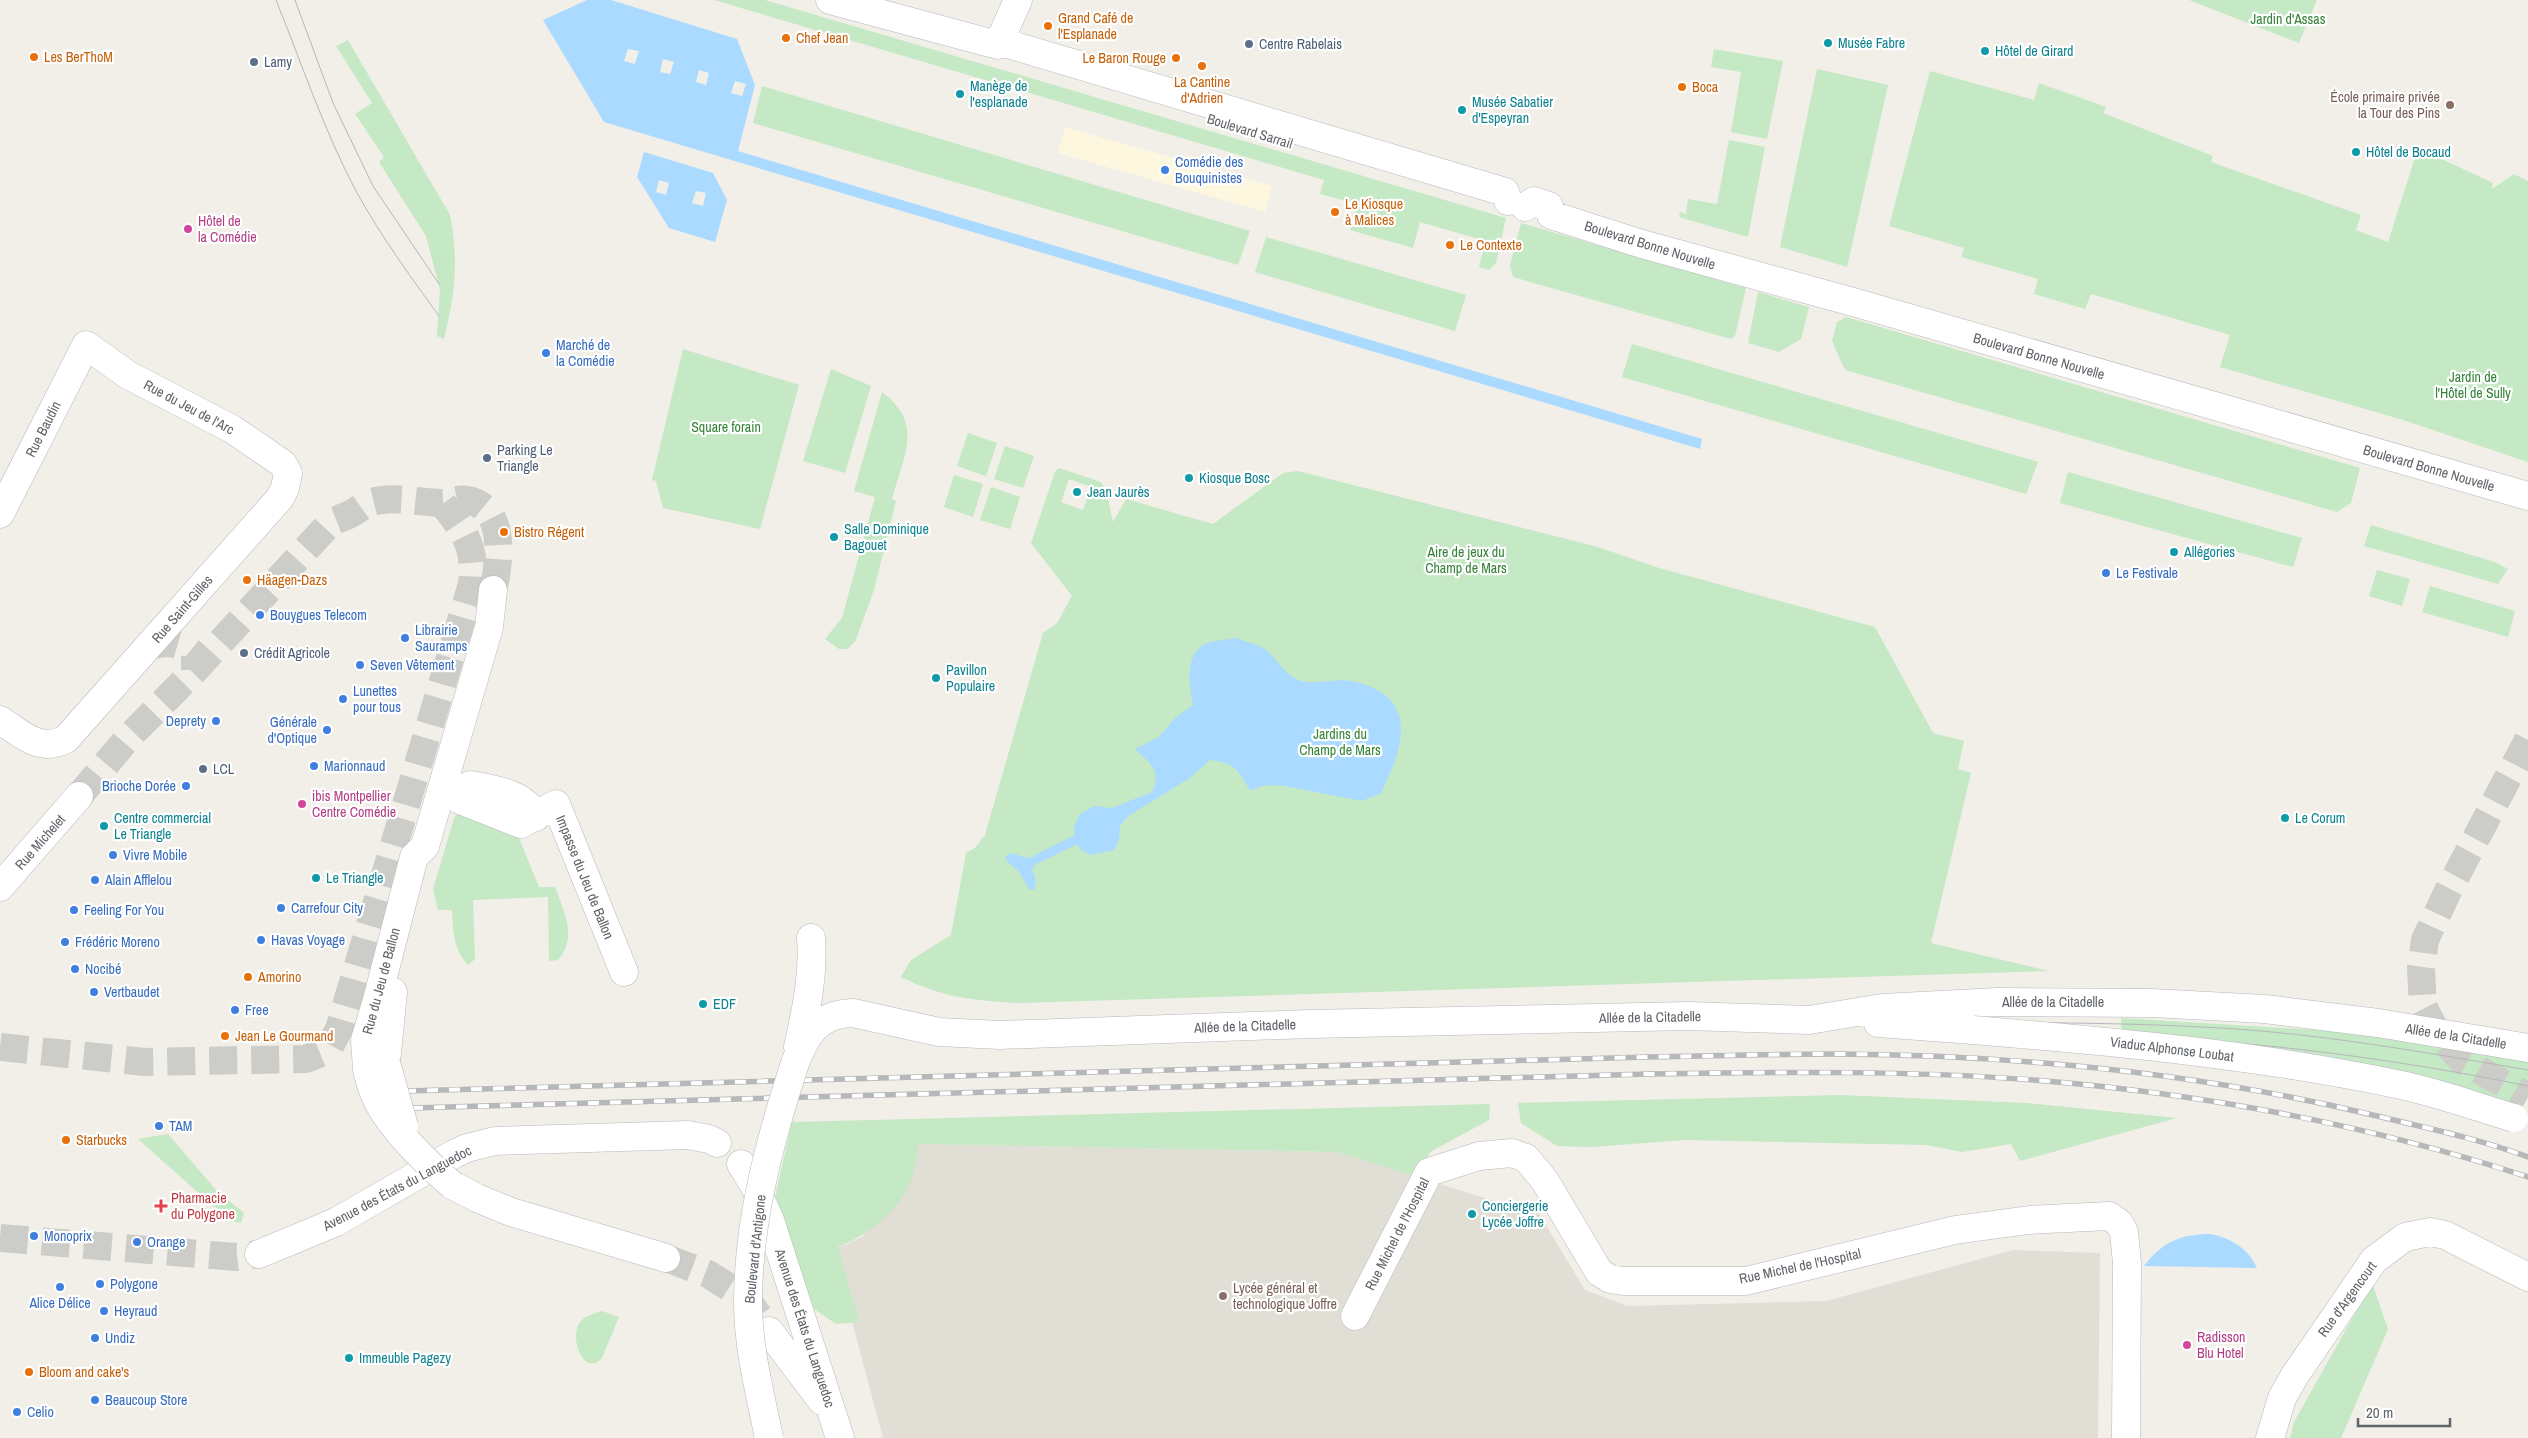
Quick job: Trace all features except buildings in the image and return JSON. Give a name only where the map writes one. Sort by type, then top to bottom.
[{"type":"street","name":"Boulevard Sarrail","points":[[830,0],[998,45],[1006,58],[1501,206],[1517,204]]},
{"type":"street","points":[[998,45],[1018,0]]},
{"type":"street","name":"Boulevard Bonne Nouvelle","points":[[1517,204],[1534,201],[1549,206],[1551,216],[1642,244],[1853,302],[2528,496]]},
{"type":"street","name":"Rue du Jeu de l'Arc","points":[[86,345],[128,375],[253,442],[283,464],[288,473]]},
{"type":"street","name":"Rue Baudin","points":[[0,514],[86,345]]},
{"type":"street","name":"Rue Saint-Gilles","points":[[0,720],[36,743],[53,746],[66,739],[280,498],[285,488],[288,473]]},
{"type":"street","name":"Rue du Jeu de Ballon","points":[[493,590],[489,627],[449,790],[425,846],[414,857],[378,1000],[365,1040],[377,1066],[375,1096],[425,1162],[452,1185],[511,1212],[666,1258]]},
{"type":"street","name":"Impasse du Jeu de Ballon","points":[[449,790],[460,800],[521,824],[556,804],[624,972]]},
{"type":"street","name":"Rue Michelet","points":[[0,887],[79,796]]},
{"type":"street","points":[[795,1063],[813,963],[811,938]]},
{"type":"street","name":"Allée de la Citadelle","points":[[795,1063],[810,1032],[819,1023],[841,1013],[853,1013],[939,1032],[1000,1035],[1300,1024],[1679,1016],[1809,1020],[1882,1008],[1998,1002],[2152,1003],[2265,1010],[2378,1023],[2528,1048]]},
{"type":"street","name":"Viaduc Alphonse Loubat","points":[[1809,1020],[1974,1030],[2137,1044],[2223,1054],[2403,1085],[2528,1123]]},
{"type":"street","name":"Boulevard d'Antigone","points":[[769,1438],[754,1365],[748,1302],[763,1174],[795,1063]]},
{"type":"street","name":"Avenue des États du Languedoc","points":[[259,1254],[336,1222],[467,1148],[495,1141],[688,1135],[709,1138],[717,1143]]},
{"type":"street","name":"Rue Michel de l'Hospital","points":[[1355,1316],[1429,1172],[1486,1155],[1512,1153],[1526,1158],[1544,1181],[1599,1272],[1610,1279],[1623,1281],[1746,1281],[1955,1230],[2029,1220],[2109,1216],[2119,1223],[2124,1232],[2127,1262],[2126,1438]]},
{"type":"street","name":"Avenue des États du Languedoc","points":[[741,1164],[755,1187],[770,1220],[838,1428]]},
{"type":"street","name":"Rue d'Argencourt","points":[[2270,1438],[2282,1398],[2295,1375],[2374,1260],[2393,1244],[2416,1233],[2430,1232],[2444,1235],[2528,1277]]},
{"type":"street","points":[[769,1331],[838,1428]]},
{"type":"shaded area","name":"Comédie des Bouquinistes","points":[[1065,127],[1272,186],[1265,212],[1058,153]]},
{"type":"shaded area","name":"Lycée général et technologique Joffre","points":[[918,1144],[1337,1152],[1498,1202],[1532,1202],[1585,1290],[1627,1306],[1826,1301],[2013,1250],[2100,1253],[2098,1438],[883,1438],[833,1250],[862,1237],[909,1184]]},
{"type":"green space","points":[[714,0],[765,0],[1506,218],[1496,263],[1489,270],[1479,267],[1486,241],[1420,222],[1413,248],[1350,230],[1357,204],[1320,194],[1324,180]]},
{"type":"green space","name":"Jardin d'Assas","points":[[2189,0],[2317,0],[2299,43]]},
{"type":"green space","points":[[348,40],[450,215],[455,262],[451,307],[444,339],[437,336],[440,290],[426,236],[379,162],[384,157],[355,114],[372,103],[336,46]]},
{"type":"green space","points":[[1714,49],[1783,61],[1767,139],[1731,132],[1741,72],[1711,67]]},
{"type":"green space","points":[[1817,69],[1888,85],[1847,267],[1780,247]]},
{"type":"green space","name":"Jardin de l'Hôtel de Sully","points":[[1930,71],[2034,100],[2039,83],[2106,107],[2103,113],[2213,156],[2211,162],[2361,215],[2356,230],[2388,242],[2418,148],[2493,183],[2492,189],[2514,174],[2528,181],[2528,462],[2403,420],[2220,367],[2230,335],[2091,294],[2085,309],[2034,294],[2038,279],[1961,257],[1964,248],[1889,226]]},
{"type":"green space","points":[[762,86],[1250,231],[1238,265],[753,123]]},
{"type":"green space","points":[[1729,140],[1765,147],[1748,237],[1679,217],[1680,212],[1686,214],[1688,199],[1717,204]]},
{"type":"green space","points":[[1521,223],[1746,288],[1735,336],[1731,339],[1513,277],[1510,266]]},
{"type":"green space","points":[[1266,237],[1466,295],[1455,331],[1255,272]]},
{"type":"green space","points":[[1758,292],[1809,307],[1801,339],[1779,352],[1748,343]]},
{"type":"green space","points":[[1846,317],[2360,468],[2351,503],[2337,512],[1845,370],[1832,341],[1837,322]]},
{"type":"green space","points":[[1632,344],[2038,462],[2026,494],[1622,377]]},
{"type":"green space","name":"Square forain","points":[[683,349],[799,385],[760,529],[663,508],[656,481],[652,480]]},
{"type":"green space","points":[[831,369],[871,386],[845,473],[803,461]]},
{"type":"green space","points":[[882,392],[895,404],[903,416],[907,429],[905,455],[892,499],[896,501],[874,590],[855,642],[847,649],[839,649],[825,639],[842,618],[875,497],[854,491]]},
{"type":"green space","points":[[968,433],[997,443],[986,476],[957,466]]},
{"type":"green space","points":[[1005,446],[1034,456],[1023,488],[994,479]]},
{"type":"green space","name":"Jardins du Champ de Mars","points":[[1059,468],[1101,482],[1106,490],[1113,522],[1126,499],[1213,524],[1283,473],[1298,471],[1598,547],[1659,568],[1875,627],[1933,733],[1964,741],[1958,769],[1971,773],[1931,943],[2049,971],[1019,1003],[958,997],[930,989],[901,977],[911,960],[951,935],[966,853],[975,848],[985,835],[1043,633],[1057,623],[1072,596],[1031,543],[1055,472]],"holes":[[[1069,479],[1091,487],[1083,510],[1061,502]]]},
{"type":"green space","points":[[2068,472],[2302,538],[2293,567],[2060,503]]},
{"type":"green space","points":[[954,475],[983,484],[973,517],[944,507]]},
{"type":"green space","points":[[991,487],[1020,497],[1010,529],[980,520]]},
{"type":"green space","points":[[2371,525],[2495,562],[2508,569],[2498,584],[2364,546]]},
{"type":"green space","points":[[2377,570],[2410,579],[2402,606],[2369,596]]},
{"type":"green space","points":[[2430,586],[2515,611],[2508,637],[2422,612]]},
{"type":"green space","points":[[462,812],[510,828],[519,838],[539,887],[555,887],[565,915],[568,933],[564,951],[558,960],[549,961],[548,897],[473,900],[475,959],[468,965],[463,959],[455,939],[452,910],[438,910],[433,889],[455,816]]},
{"type":"green space","points":[[2121,1018],[2333,1031],[2528,1059],[2528,1092],[2517,1090],[2511,1110],[2122,1039]]},
{"type":"green space","points":[[1840,1095],[2027,1103],[2177,1118],[2020,1161],[2011,1144],[1962,1152],[1927,1145],[1686,1140],[1591,1147],[1557,1146],[1521,1123],[1518,1103]]},
{"type":"green space","points":[[1490,1104],[1489,1120],[1430,1152],[1420,1178],[1337,1152],[919,1144],[911,1181],[896,1206],[870,1230],[838,1247],[859,1322],[836,1324],[814,1309],[775,1197],[792,1122]]},
{"type":"green space","points":[[168,1134],[217,1191],[244,1213],[241,1223],[230,1221],[138,1139]]},
{"type":"green space","points":[[2372,1283],[2388,1329],[2341,1438],[2290,1438],[2294,1422]]},
{"type":"green space","points":[[602,1311],[619,1317],[602,1358],[595,1363],[589,1363],[583,1359],[579,1352],[576,1334],[578,1326],[583,1319]]},
{"type":"water","points":[[587,0],[611,0],[737,39],[755,85],[738,151],[1702,439],[1700,449],[604,122],[543,20]],"holes":[[[628,49],[639,51],[635,64],[624,61]],[[663,59],[674,62],[670,74],[660,72]],[[699,70],[709,73],[706,85],[696,82]],[[735,81],[746,84],[742,96],[731,93]]]},
{"type":"water","points":[[644,152],[713,173],[727,200],[715,242],[669,228],[637,177]],"holes":[[[659,180],[669,183],[666,195],[656,192]],[[696,191],[706,193],[703,206],[692,203]]]},
{"type":"water","points":[[1235,638],[1266,650],[1288,674],[1301,681],[1351,681],[1373,688],[1388,698],[1397,711],[1401,725],[1400,741],[1396,758],[1380,794],[1361,801],[1285,786],[1266,785],[1250,790],[1238,772],[1230,765],[1210,760],[1190,778],[1128,816],[1120,826],[1119,840],[1114,850],[1090,855],[1080,849],[1075,840],[1074,827],[1080,814],[1094,806],[1112,808],[1152,792],[1156,778],[1155,772],[1150,763],[1135,749],[1159,737],[1175,718],[1193,705],[1190,688],[1190,670],[1191,662],[1200,648],[1210,642]]},
{"type":"water","points":[[1011,853],[1028,858],[1037,856],[1040,859],[1032,869],[1036,881],[1034,890],[1030,890],[1019,872],[1006,860],[1006,856]]},
{"type":"water","points":[[2200,1234],[2211,1234],[2238,1245],[2249,1255],[2257,1268],[2144,1266],[2158,1251],[2173,1241]]},
{"type":"waterway","points":[[1039,858],[1075,840]]},
{"type":"tunnel","points":[[79,796],[127,739],[195,670],[331,522],[354,512],[368,503],[386,499],[443,503],[466,500],[479,504],[489,512],[498,537],[498,565],[493,590]]},
{"type":"tunnel","points":[[0,1047],[145,1062],[306,1059],[328,1050],[339,1029],[472,584],[472,560],[467,541],[463,532],[443,504]]},
{"type":"tunnel","points":[[150,646],[163,643],[180,645],[195,656],[195,670]]},
{"type":"tunnel","points":[[2528,740],[2448,891],[2425,940],[2421,969],[2423,1006],[2438,1035],[2463,1061],[2528,1097]]},
{"type":"tunnel","points":[[0,1238],[236,1257],[259,1254]]},
{"type":"tunnel","points":[[666,1258],[708,1274],[746,1298],[760,1318]]},
{"type":"tram line","points":[[276,0],[345,170],[366,209],[439,316]]},
{"type":"tram line","points":[[295,0],[333,103],[373,186],[439,284]]},
{"type":"tram line","points":[[1974,1022],[2154,1025],[2262,1031],[2362,1043],[2528,1070]]},
{"type":"tram line","points":[[1973,1035],[2106,1035],[2226,1042],[2378,1060],[2528,1086]]},
{"type":"railway","points":[[405,1091],[1648,1057],[1812,1054],[1904,1055],[1972,1058],[2108,1069],[2243,1088],[2377,1116],[2491,1145],[2528,1157]]},
{"type":"railway","points":[[412,1108],[1648,1074],[1897,1073],[2046,1081],[2107,1087],[2229,1104],[2290,1115],[2410,1142],[2528,1177]]},
{"type":"place","name":"Grand Café de l'Esplanade","points":[[1048,26]]},
{"type":"place","name":"Chef Jean","points":[[786,38]]},
{"type":"place","name":"Musée Fabre","points":[[1828,43]]},
{"type":"place","name":"Centre Rabelais","points":[[1249,44]]},
{"type":"place","name":"Hôtel de Girard","points":[[1985,51]]},
{"type":"place","name":"Les BerThoM","points":[[34,57]]},
{"type":"place","name":"Le Baron Rouge","points":[[1176,58]]},
{"type":"place","name":"Lamy","points":[[254,62]]},
{"type":"place","name":"La Cantine d'Adrien","points":[[1202,66]]},
{"type":"place","name":"Boca","points":[[1682,87]]},
{"type":"place","name":"Manège de l'esplanade","points":[[960,94]]},
{"type":"place","name":"École primaire privée la Tour des Pins","points":[[2450,105]]},
{"type":"place","name":"Musée Sabatier d'Espeyran","points":[[1462,110]]},
{"type":"place","name":"Hôtel de Bocaud","points":[[2356,152]]},
{"type":"place","name":"Comédie des Bouquinistes","points":[[1165,170]]},
{"type":"place","name":"Le Kiosque à Malices","points":[[1335,212]]},
{"type":"place","name":"Hôtel de la Comédie","points":[[188,229]]},
{"type":"place","name":"Le Contexte","points":[[1450,245]]},
{"type":"place","name":"Marché de la Comédie","points":[[546,353]]},
{"type":"place","name":"Parking Le Triangle","points":[[487,458]]},
{"type":"place","name":"Kiosque Bosc","points":[[1189,478]]},
{"type":"place","name":"Jean Jaurès","points":[[1077,492]]},
{"type":"place","name":"Bistro Régent","points":[[504,532]]},
{"type":"place","name":"Salle Dominique Bagouet","points":[[834,537]]},
{"type":"place","name":"Allégories","points":[[2174,552]]},
{"type":"place","name":"Le Festivale","points":[[2106,573]]},
{"type":"place","name":"Häagen-Dazs","points":[[247,580]]},
{"type":"place","name":"Bouygues Telecom","points":[[260,615]]},
{"type":"place","name":"Librairie Sauramps","points":[[405,638]]},
{"type":"place","name":"Crédit Agricole","points":[[244,653]]},
{"type":"place","name":"Seven Vêtement","points":[[360,665]]},
{"type":"place","name":"Pavillon Populaire","points":[[936,678]]},
{"type":"place","name":"Lunettes pour tous","points":[[343,699]]},
{"type":"place","name":"Deprety","points":[[216,721]]},
{"type":"place","name":"Générale d'Optique","points":[[327,730]]},
{"type":"place","name":"Marionnaud","points":[[314,766]]},
{"type":"place","name":"LCL","points":[[203,769]]},
{"type":"place","name":"Brioche Dorée","points":[[186,786]]},
{"type":"place","name":"ibis Montpellier Centre Comédie","points":[[302,804]]},
{"type":"place","name":"Le Corum","points":[[2285,818]]},
{"type":"place","name":"Centre commercial Le Triangle","points":[[104,826]]},
{"type":"place","name":"Vivre Mobile","points":[[113,855]]},
{"type":"place","name":"Le Triangle","points":[[316,878]]},
{"type":"place","name":"Alain Afflelou","points":[[95,880]]},
{"type":"place","name":"Carrefour City","points":[[281,908]]},
{"type":"place","name":"Feeling For You","points":[[74,910]]},
{"type":"place","name":"Havas Voyage","points":[[261,940]]},
{"type":"place","name":"Frédéric Moreno","points":[[65,942]]},
{"type":"place","name":"Nocibé","points":[[75,969]]},
{"type":"place","name":"Amorino","points":[[248,977]]},
{"type":"place","name":"Vertbaudet","points":[[94,992]]},
{"type":"place","name":"EDF","points":[[703,1004]]},
{"type":"place","name":"Free","points":[[235,1010]]},
{"type":"place","name":"Jean Le Gourmand","points":[[225,1036]]},
{"type":"place","name":"TAM","points":[[159,1126]]},
{"type":"place","name":"Starbucks","points":[[66,1140]]},
{"type":"place","name":"Pharmacie du Polygone","points":[[161,1206]]},
{"type":"place","name":"Conciergerie Lycée Joffre","points":[[1472,1214]]},
{"type":"place","name":"Monoprix","points":[[34,1236]]},
{"type":"place","name":"Orange","points":[[137,1242]]},
{"type":"place","name":"Polygone","points":[[100,1284]]},
{"type":"place","name":"Alice Délice","points":[[60,1287]]},
{"type":"place","name":"Lycée général et technologique Joffre","points":[[1223,1296]]},
{"type":"place","name":"Heyraud","points":[[104,1311]]},
{"type":"place","name":"Undiz","points":[[95,1338]]},
{"type":"place","name":"Radisson Blu Hotel","points":[[2187,1345]]},
{"type":"place","name":"Immeuble Pagezy","points":[[349,1358]]},
{"type":"place","name":"Bloom and cake's","points":[[29,1372]]},
{"type":"place","name":"Beaucoup Store","points":[[95,1400]]},
{"type":"place","name":"Celio","points":[[17,1412]]},
{"type":"park label","name":"Aire de jeux du Champ de Mars","points":[[1466,560]]}]
